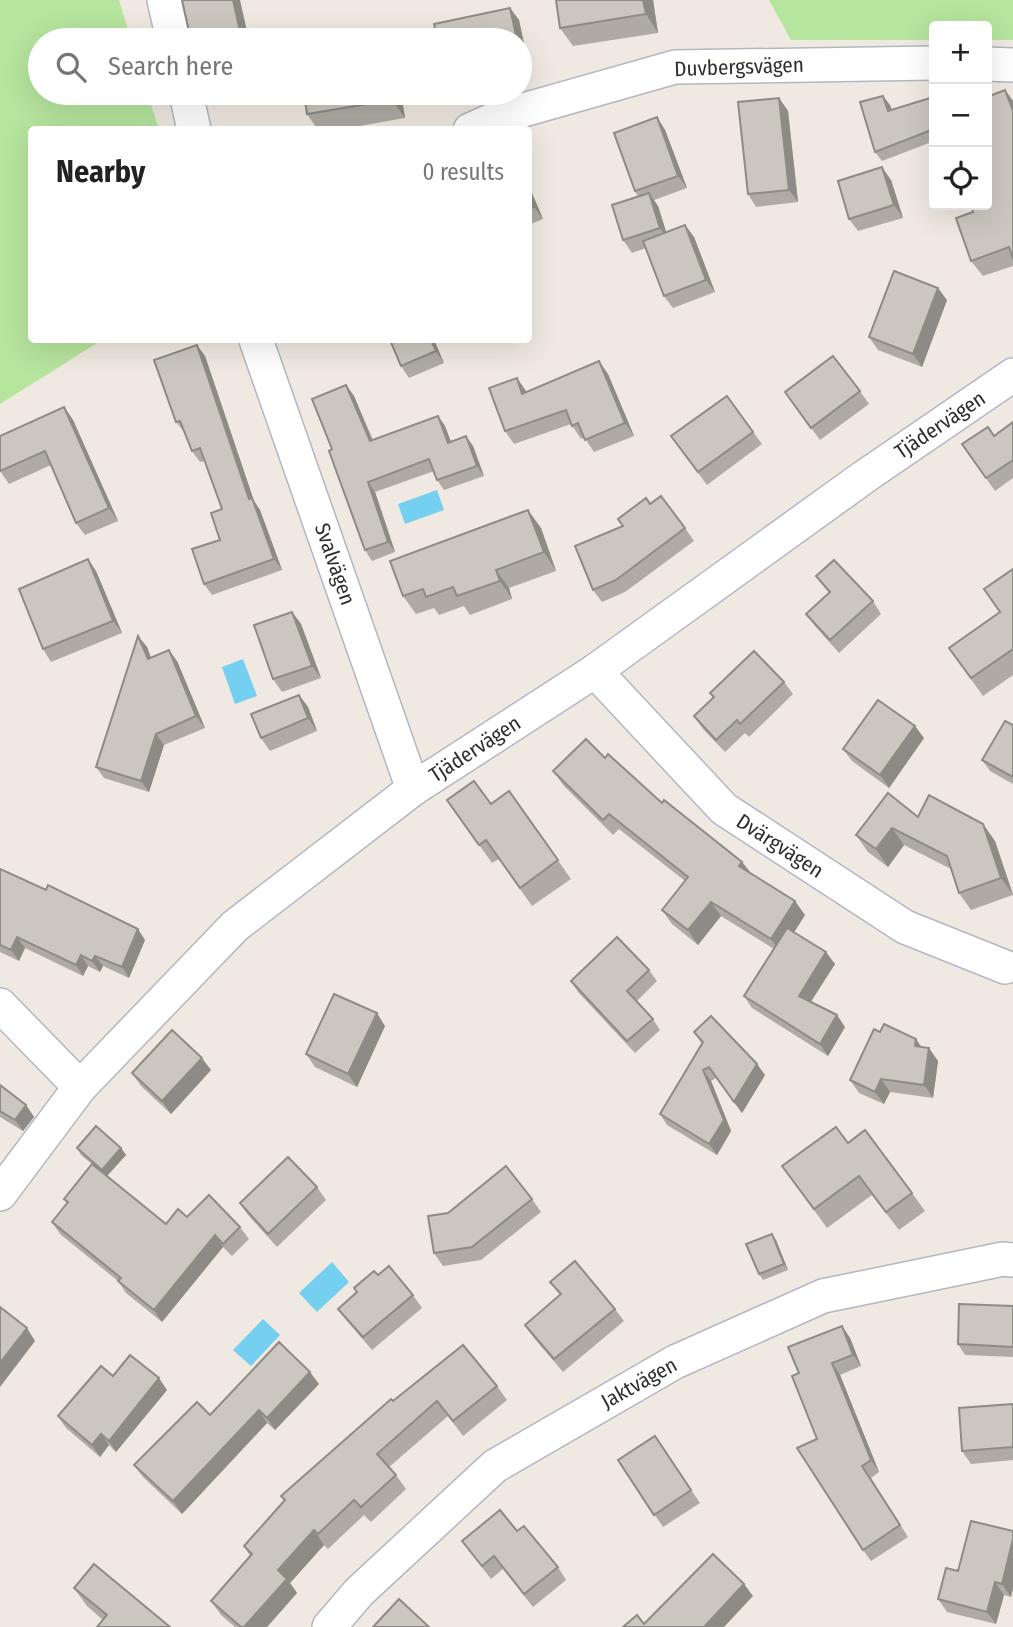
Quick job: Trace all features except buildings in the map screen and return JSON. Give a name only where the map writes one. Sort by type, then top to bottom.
[{"type":"street","points":[[164,0],[170,28]]},
{"type":"street","name":"Duvbergsvägen","points":[[479,126],[499,117],[675,67],[929,64]]},
{"type":"street","points":[[992,64],[1013,65]]},
{"type":"street","points":[[189,105],[193,126]]},
{"type":"street","name":"Svalvägen","points":[[257,343],[413,789]]},
{"type":"street","name":"Tjädervägen","points":[[0,1194],[80,1087],[234,926],[413,789],[595,671],[864,477],[1013,375]]},
{"type":"street","name":"Dvärgvägen","points":[[595,671],[724,809],[905,927],[1005,967]]},
{"type":"street","points":[[0,1005],[80,1087]]},
{"type":"street","name":"Jaktvägen","points":[[328,1627],[359,1592],[495,1466],[675,1362],[823,1296],[1013,1260]]},
{"type":"green space","points":[[0,0],[119,0],[127,28],[28,28],[28,105],[151,105],[158,126],[28,126],[28,343],[97,343],[0,404]]},
{"type":"green space","points":[[769,0],[1013,0],[1013,40],[992,40],[992,21],[929,21],[929,40],[791,40]]},
{"type":"water","points":[[437,490],[444,510],[405,524],[398,504]]},
{"type":"water","points":[[243,659],[257,696],[235,704],[222,667]]},
{"type":"water","points":[[332,1262],[349,1282],[317,1312],[299,1293]]},
{"type":"water","points":[[263,1319],[280,1335],[251,1366],[233,1350]]}]
